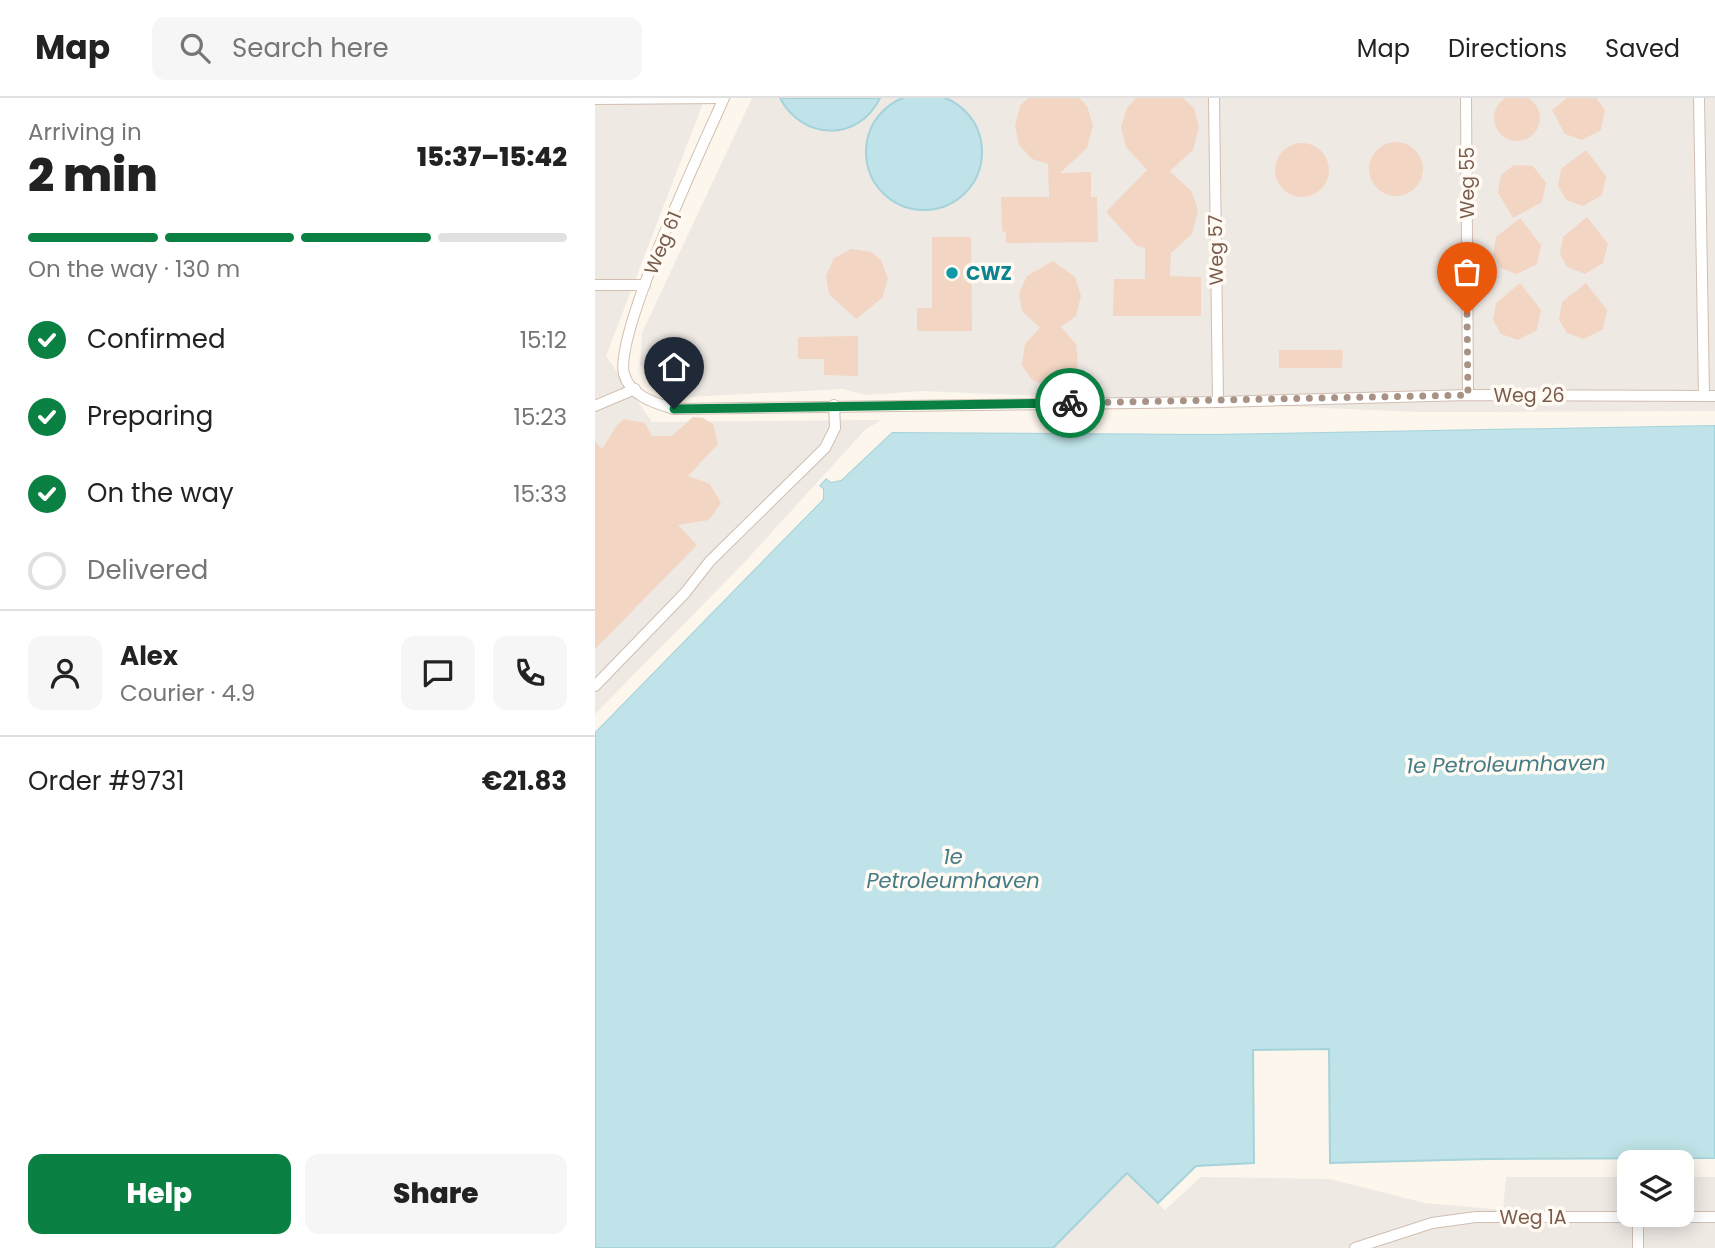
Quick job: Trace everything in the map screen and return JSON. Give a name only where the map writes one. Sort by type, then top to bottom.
[{"type":"lane","points":[[595,99],[724,98]]},
{"type":"lane","name":"Weg 61","points":[[635,389],[624,376],[623,353],[645,285],[724,98]]},
{"type":"lane","name":"Weg 57","points":[[1214,98],[1218,402]]},
{"type":"lane","name":"Weg 55","points":[[1466,98],[1468,395]]},
{"type":"lane","points":[[1699,98],[1709,396]]},
{"type":"lane","points":[[595,285],[645,285]]},
{"type":"lane","name":"Weg 26","points":[[635,389],[643,400],[674,409],[1218,402],[1468,395],[1709,396]]},
{"type":"lane","points":[[595,405],[635,389]]},
{"type":"lane","points":[[595,686],[685,593],[710,561],[825,447],[835,428],[834,405]]},
{"type":"lane","name":"Weg 1A","points":[[1355,1248],[1432,1223],[1476,1217],[1617,1217]]},
{"type":"lane","name":"Weg 1A","points":[[1694,1217],[1715,1217]]},
{"type":"lane","points":[[1638,1227],[1638,1248]]},
{"type":"shaded area","points":[[595,98],[705,98],[606,356],[652,422],[881,420],[865,430],[741,566],[595,714]]},
{"type":"shaded area","points":[[752,98],[1715,98],[1715,411],[1419,412],[923,391],[865,395],[843,389],[668,398],[640,365],[642,333]]},
{"type":"shaded area","points":[[1127,1173],[1165,1210],[1201,1177],[1330,1179],[1425,1203],[1503,1210],[1506,1177],[1617,1177],[1617,1227],[1694,1227],[1694,1177],[1715,1177],[1715,1248],[1053,1248]]},
{"type":"water","points":[[924,94],[946,98],[965,111],[978,130],[982,152],[978,174],[965,193],[946,206],[924,210],[902,206],[883,193],[870,174],[866,152],[870,130],[883,111],[902,98]]},
{"type":"water","points":[[780,98],[880,98],[870,113],[858,123],[830,131],[802,122]]},
{"type":"water","name":"1e Petroleumhaven","points":[[1715,425],[1715,1158],[1694,1158],[1694,1150],[1617,1150],[1617,1158],[1330,1163],[1329,1049],[1253,1050],[1254,1163],[1196,1166],[1158,1203],[1127,1173],[1053,1248],[595,1248],[595,732],[823,499],[823,489],[819,486],[826,478],[831,482],[841,480],[892,432],[1210,434]]},
{"type":"pier","points":[[1715,422],[1715,425],[1210,434],[892,432],[841,480],[831,482],[826,478],[819,486],[823,489],[823,499],[595,732],[595,727],[819,497],[815,485],[825,475],[839,477],[891,429],[1210,430]]},
{"type":"building","points":[[1517,95],[1533,102],[1540,118],[1533,134],[1517,141],[1501,134],[1494,118],[1501,102]]},
{"type":"building","points":[[1028,98],[1079,98],[1087,106],[1093,125],[1087,148],[1060,173],[1091,172],[1091,197],[1097,197],[1098,242],[1006,243],[1006,232],[1002,231],[1001,197],[1049,197],[1048,164],[1032,159],[1019,145],[1015,125],[1020,106]]},
{"type":"building","points":[[1136,98],[1183,98],[1194,108],[1199,127],[1193,150],[1170,171],[1192,192],[1198,211],[1192,234],[1171,253],[1170,276],[1201,277],[1201,316],[1113,316],[1114,279],[1145,279],[1145,248],[1137,246],[1106,212],[1147,170],[1126,147],[1121,127],[1127,108]]},
{"type":"building","points":[[1567,98],[1596,98],[1605,110],[1601,130],[1582,140],[1565,134],[1552,110]]},
{"type":"building","points":[[1396,142],[1415,150],[1423,169],[1415,188],[1396,196],[1377,188],[1369,169],[1377,150]]},
{"type":"building","points":[[1302,143],[1321,151],[1329,170],[1321,189],[1302,197],[1283,189],[1275,170],[1283,151]]},
{"type":"building","points":[[1586,150],[1606,176],[1602,195],[1583,206],[1566,200],[1558,186],[1561,169]]},
{"type":"building","points":[[1514,165],[1533,166],[1546,183],[1542,202],[1513,218],[1498,193],[1501,175]]},
{"type":"building","points":[[1587,217],[1608,244],[1603,263],[1585,274],[1567,267],[1560,254],[1563,237]]},
{"type":"building","points":[[1520,218],[1541,245],[1537,264],[1517,274],[1500,268],[1493,255],[1496,237]]},
{"type":"building","name":"CWZ","points":[[932,237],[971,237],[972,331],[917,331],[917,308],[932,308]]},
{"type":"building","points":[[851,249],[871,252],[881,260],[888,279],[882,298],[856,319],[829,294],[826,276],[834,258]]},
{"type":"building","points":[[1053,261],[1075,277],[1081,296],[1076,316],[1061,327],[1076,344],[1078,365],[1068,381],[1052,387],[1032,380],[1022,365],[1025,344],[1040,328],[1022,311],[1019,293],[1027,276]]},
{"type":"building","points":[[1520,283],[1541,310],[1537,330],[1518,340],[1501,334],[1493,320],[1496,303]]},
{"type":"building","points":[[1586,283],[1607,310],[1603,329],[1584,339],[1567,333],[1559,320],[1562,302]]},
{"type":"building","points":[[858,336],[858,376],[824,375],[824,359],[798,359],[798,337]]},
{"type":"building","points":[[1279,350],[1343,350],[1342,368],[1279,368]]},
{"type":"building","points":[[693,417],[703,418],[713,424],[718,444],[688,476],[710,484],[721,503],[709,520],[678,525],[697,545],[595,649],[595,441],[602,449],[624,419],[645,423],[652,436],[672,436]]},
{"type":"way so far","points":[[1070,403],[1468,395],[1467,314]]},
{"type":"place","name":"CWZ","points":[[952,273]]},
{"type":"route","points":[[674,409],[1070,403]]}]
